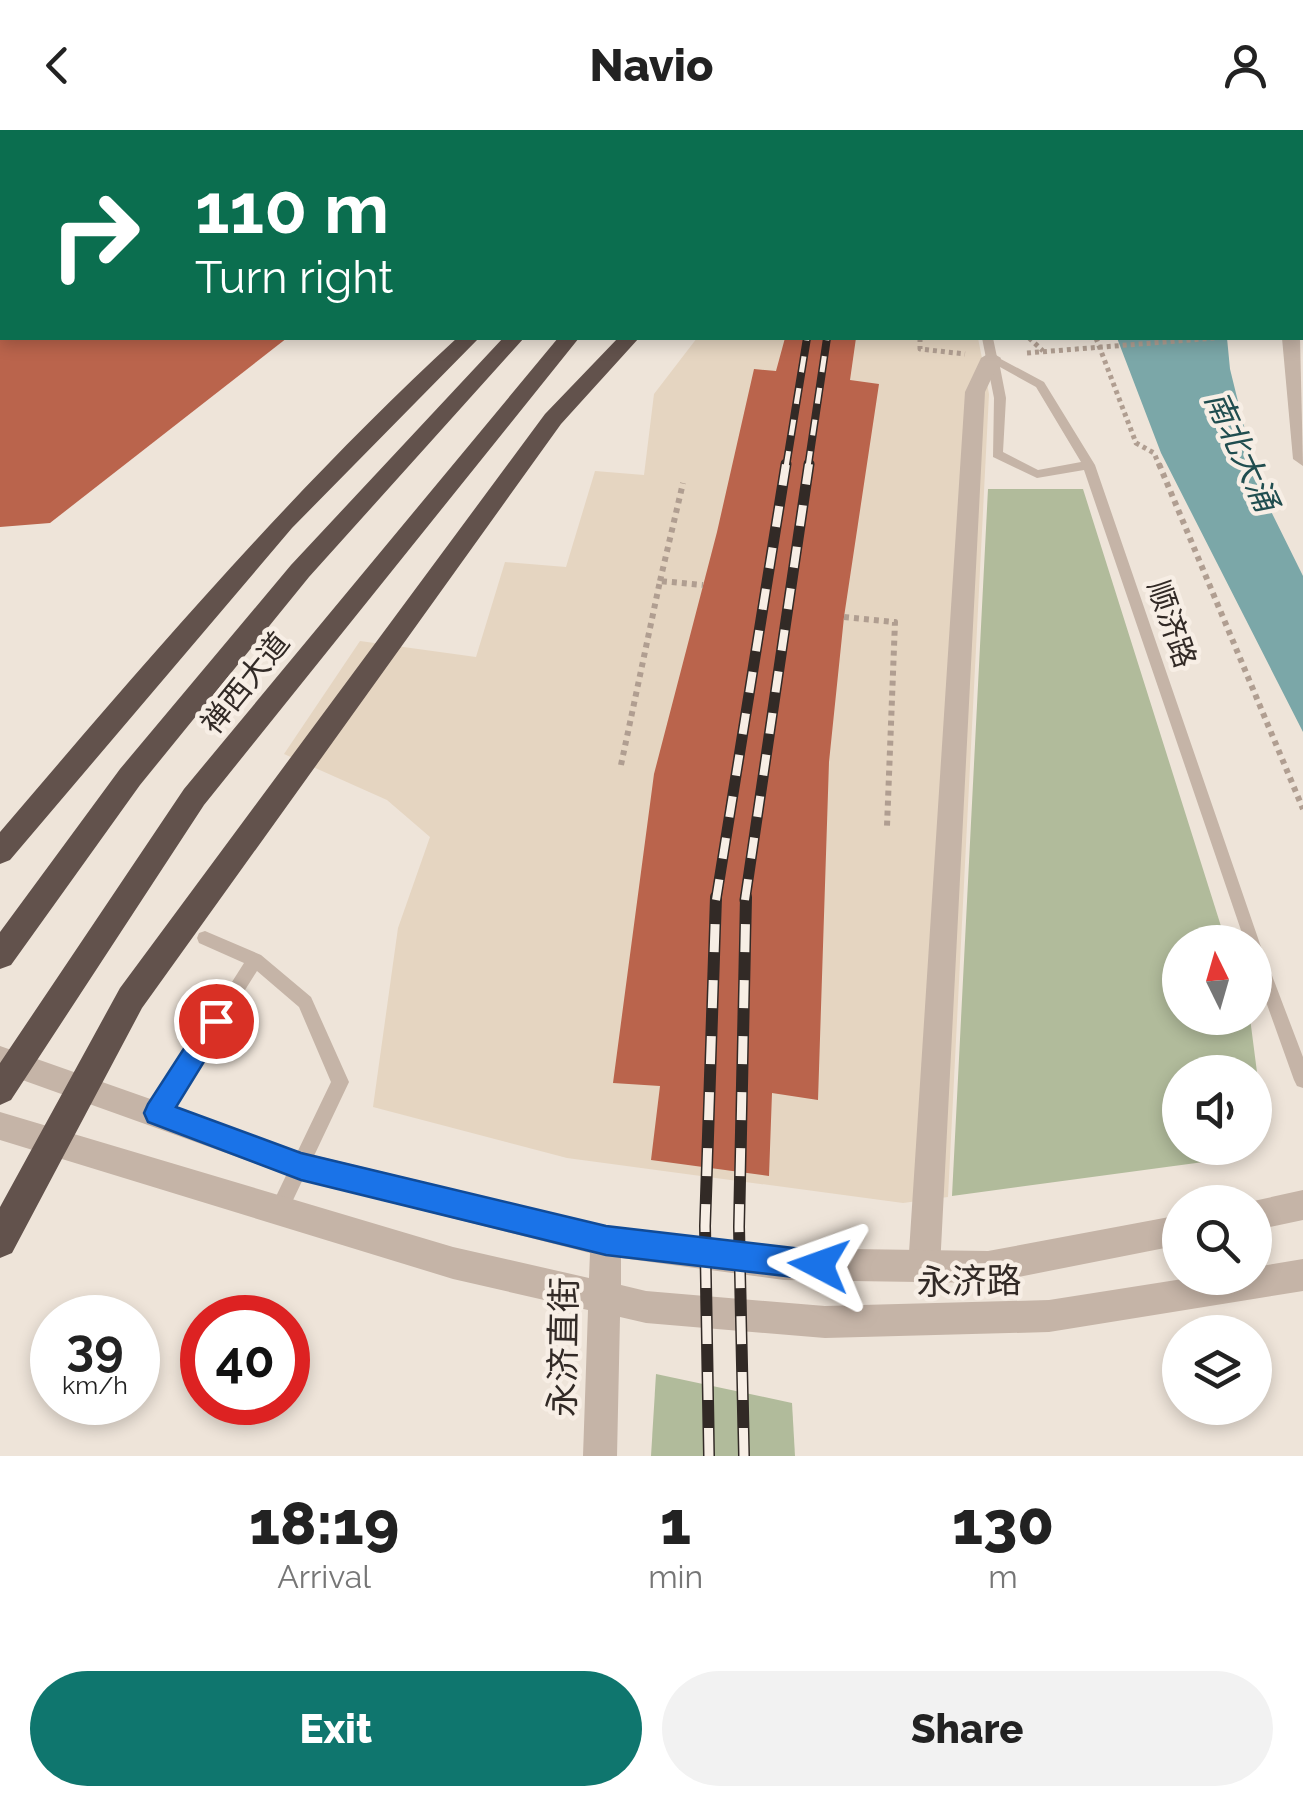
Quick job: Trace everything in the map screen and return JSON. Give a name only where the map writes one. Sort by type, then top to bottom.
[{"type":"highway","points":[[0,852],[232,578],[390,409],[466,340]]},
{"type":"highway","name":"禅西大道","points":[[0,956],[130,778],[300,570],[512,340]]},
{"type":"highway","name":"禅西大道","points":[[0,1090],[194,797],[567,340]]},
{"type":"highway","points":[[0,1240],[131,998],[553,420],[627,340]]},
{"type":"street","points":[[1293,340],[1303,460]]},
{"type":"street","points":[[924,1268],[974,392],[990,348]]},
{"type":"street","name":"永济路","points":[[0,1060],[301,1166],[606,1240],[784,1264],[924,1268],[988,1266],[1162,1233]]},
{"type":"street","name":"永济路","points":[[0,1126],[453,1263],[646,1307],[825,1322],[1048,1316],[1303,1275]]},
{"type":"street","points":[[1272,1211],[1303,1205]]},
{"type":"street","name":"永济直街","points":[[600,1456],[606,1240]]},
{"type":"lane","name":"顺济路","points":[[990,348],[1040,386],[1089,464],[1247,925]]},
{"type":"lane","points":[[990,348],[1000,398],[997,454],[1038,474],[1089,464]]},
{"type":"lane","points":[[205,938],[255,960],[306,1002],[340,1082],[278,1211]]},
{"type":"lane","points":[[158,1113],[255,960]]},
{"type":"lane","name":"顺济路","points":[[1272,995],[1303,1080]]},
{"type":"path","points":[[920,340],[920,349],[1044,351],[1186,340]]},
{"type":"path","points":[[1031,340],[1044,351]]},
{"type":"path","points":[[1097,340],[1136,442],[1154,453],[1303,809]]},
{"type":"path","points":[[621,765],[684,483]]},
{"type":"path","points":[[660,581],[703,585]]},
{"type":"path","points":[[844,616],[895,622],[887,826]]},
{"type":"green space","points":[[988,489],[1083,489],[1221,925],[1162,925],[1162,1035],[1252,1035],[1255,1055],[1162,1055],[1162,1165],[1181,1165],[952,1196]]},
{"type":"green space","points":[[656,1374],[792,1403],[795,1456],[651,1456]]},
{"type":"shaded area","points":[[695,340],[978,340],[989,394],[948,1197],[903,1203],[567,1158],[373,1107],[398,928],[430,837],[387,800],[284,754],[360,641],[476,657],[505,562],[566,567],[595,471],[644,475],[654,394]]},
{"type":"water","name":"南北大涌","points":[[1118,340],[1227,340],[1230,369],[1259,487],[1303,576],[1303,732],[1161,453]]},
{"type":"building","points":[[0,340],[284,340],[50,523],[0,527]]},
{"type":"building","points":[[784,340],[856,340],[850,380],[879,384],[844,617],[829,762],[818,1100],[772,1093],[769,1176],[651,1160],[660,1086],[613,1083],[654,774],[717,532],[754,369],[776,371]]},
{"type":"railway","points":[[786,467],[807,340]]},
{"type":"railway","points":[[808,467],[827,340]]},
{"type":"railway","points":[[716,900],[786,464]]},
{"type":"railway","points":[[745,900],[809,464]]},
{"type":"railway","points":[[709,1456],[705,1226],[716,897]]},
{"type":"railway","points":[[744,1456],[739,1227],[746,897]]},
{"type":"route","points":[[216,1021],[158,1113],[301,1166],[606,1240],[784,1264],[819,1265]]}]
